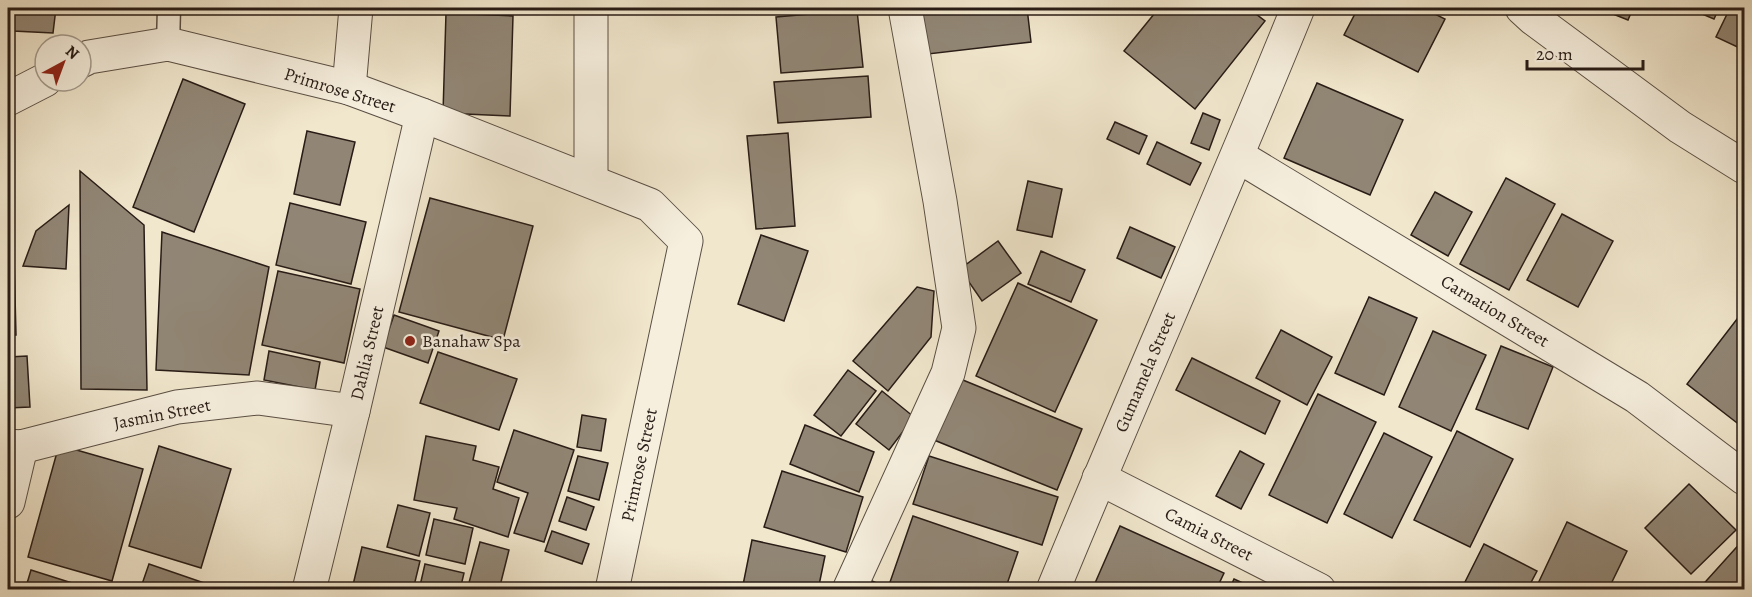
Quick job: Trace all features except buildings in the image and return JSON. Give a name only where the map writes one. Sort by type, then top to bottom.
[{"type":"street","points":[[349,88],[356,8]]},
{"type":"street","points":[[591,8],[591,181]]},
{"type":"street","points":[[849,590],[948,374],[959,328],[940,201],[905,8]]},
{"type":"street","name":"Gumamela Street","points":[[1053,590],[1238,156],[1292,11]]},
{"type":"street","points":[[1532,11],[1680,127],[1744,167]]},
{"type":"street","name":"Primrose Street","points":[[93,56],[168,44],[349,88],[650,205],[686,241],[612,590]]},
{"type":"street","points":[[8,99],[33,86]]},
{"type":"street","name":"Dahlia Street","points":[[309,590],[422,115]]},
{"type":"street","name":"Carnation Street","points":[[1238,156],[1637,397],[1744,478]]},
{"type":"street","name":"Jasmin Street","points":[[14,447],[177,407],[200,404],[258,398],[353,411]]},
{"type":"street","points":[[8,502],[14,447]]},
{"type":"street","name":"Camia Street","points":[[1099,478],[1319,590]]},
{"type":"lane","points":[[168,44],[169,8]]},
{"type":"place","name":"Banahaw Spa","points":[[410,341]]}]
